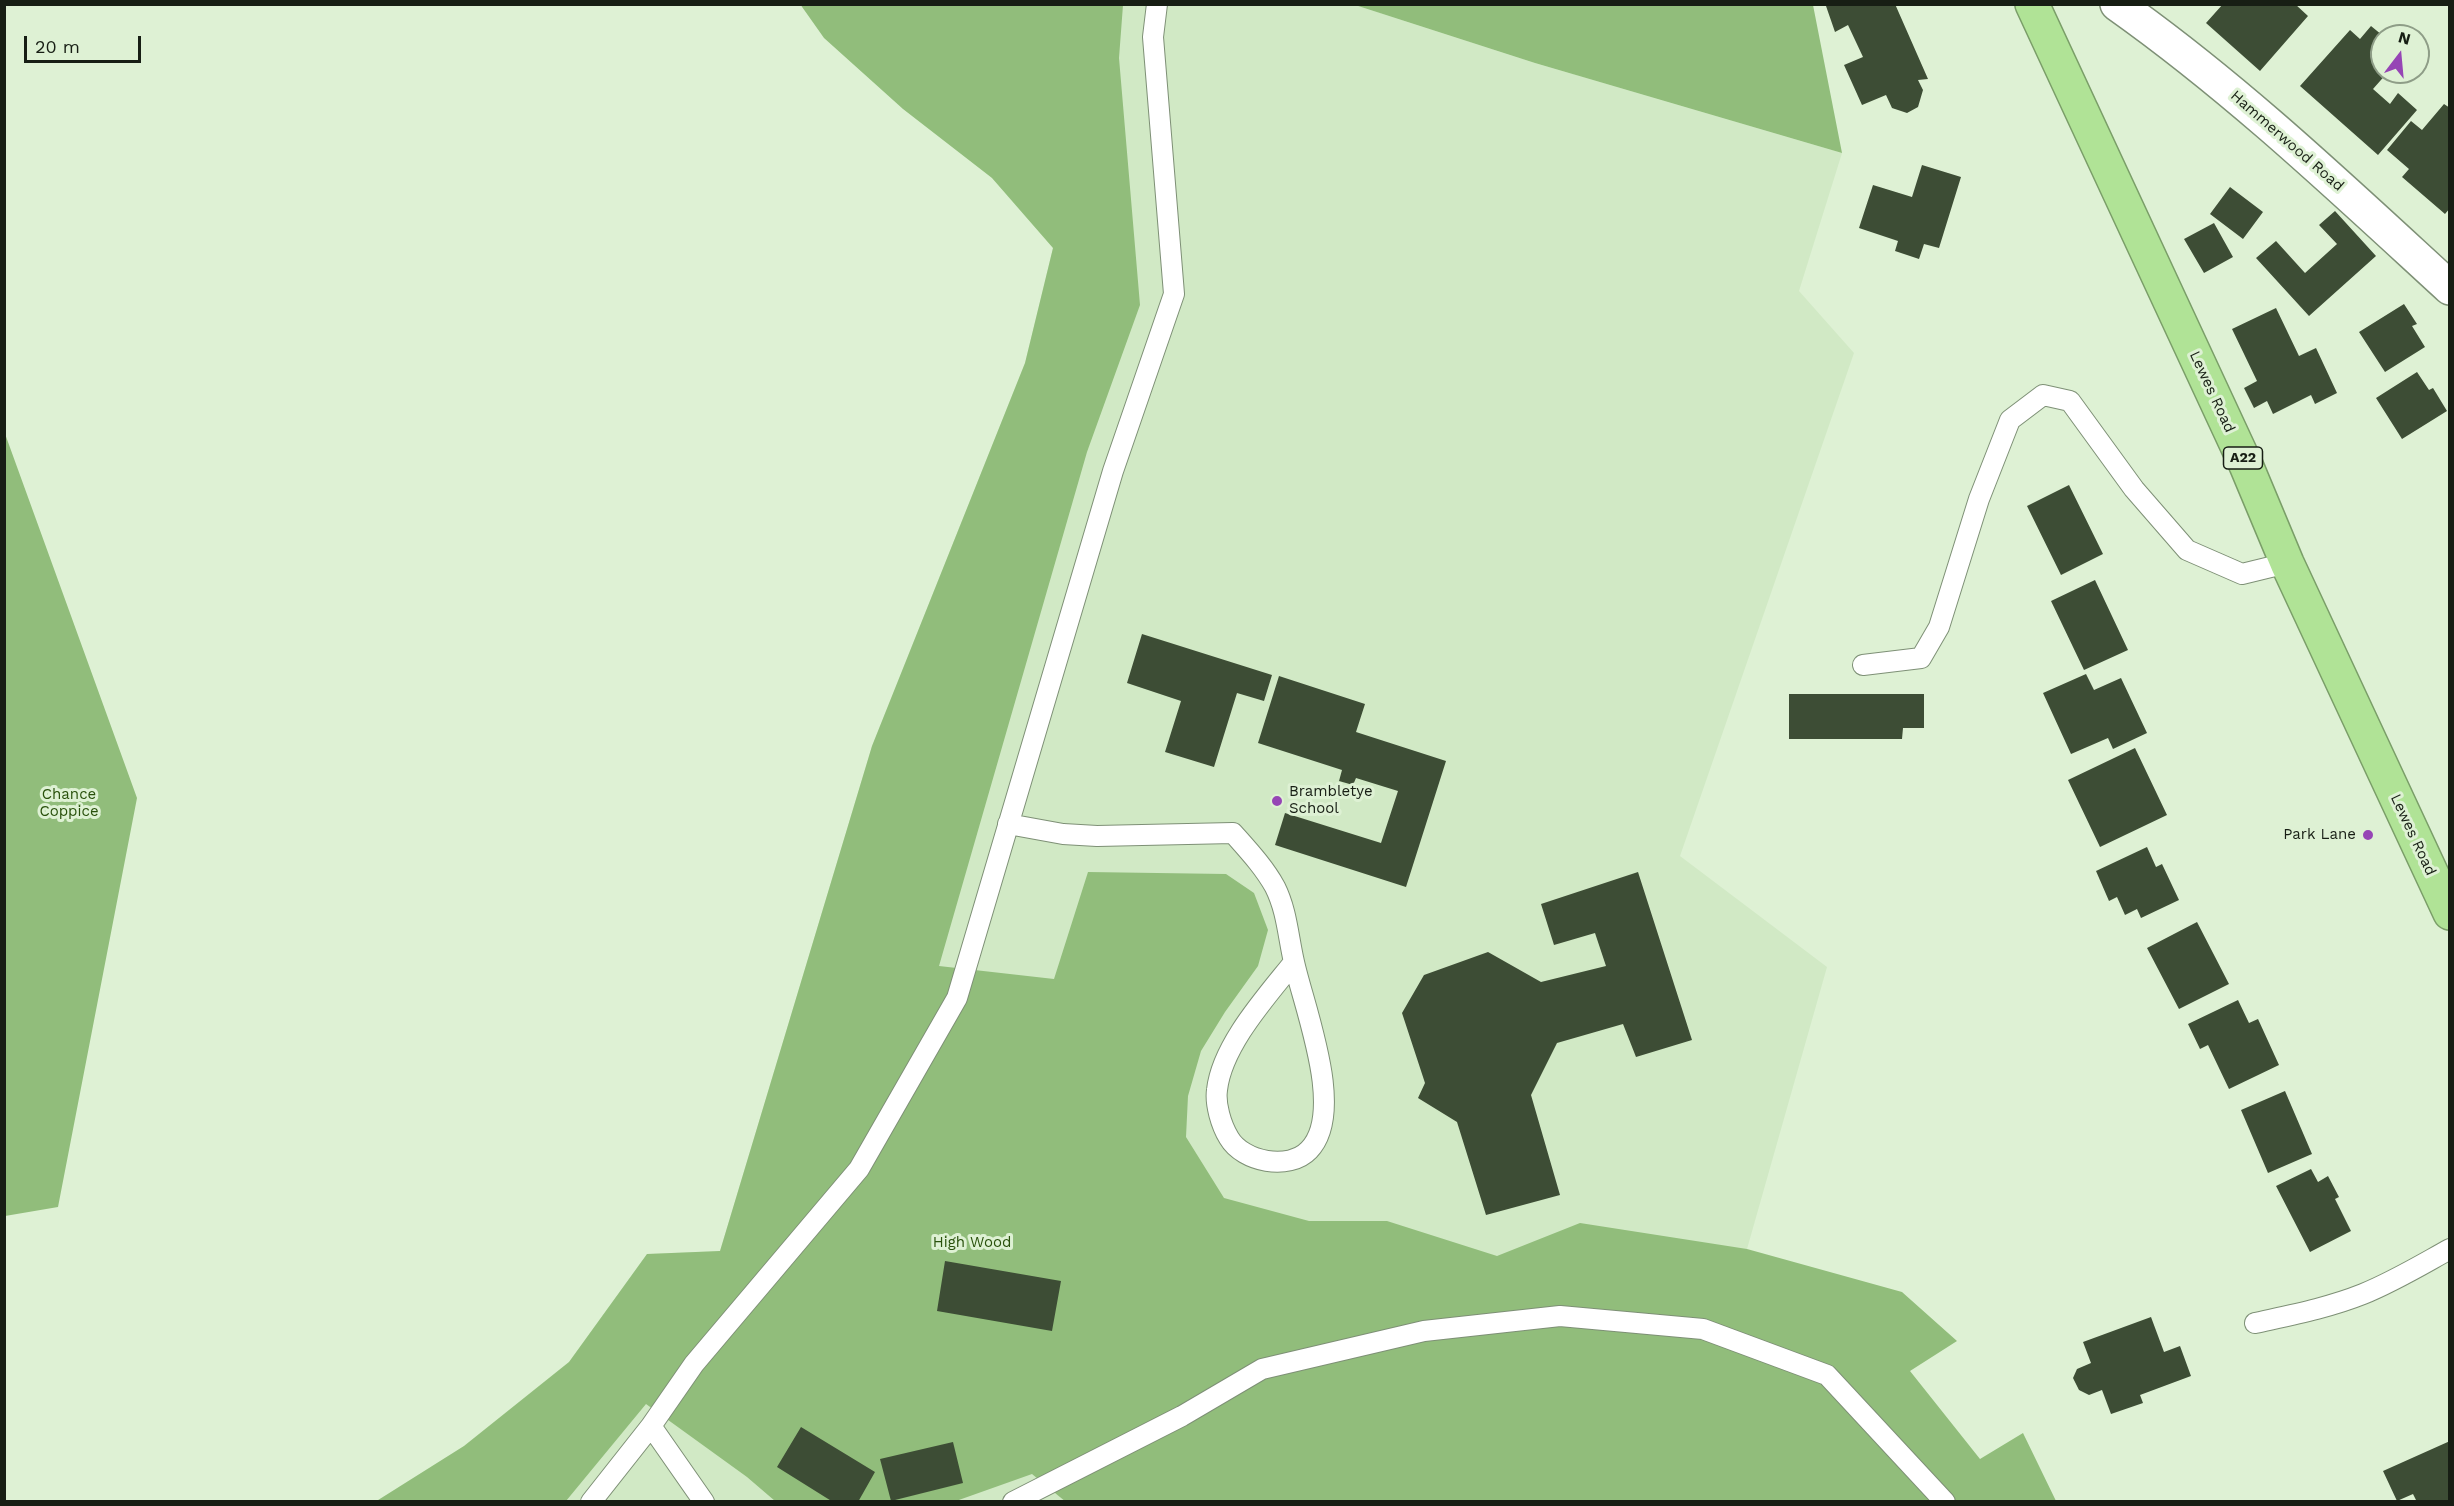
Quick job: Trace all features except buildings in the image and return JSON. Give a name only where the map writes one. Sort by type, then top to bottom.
[{"type":"highway","name":"Lewes Road","points":[[2031,4],[2246,465],[2287,563],[2450,913]]},
{"type":"street","name":"Hammerwood Road","points":[[2117,4],[2178,47],[2272,126],[2450,288]]},
{"type":"lane","points":[[591,1502],[651,1426],[694,1364],[859,1169],[957,998],[1113,471],[1174,294],[1153,37],[1157,4]]},
{"type":"lane","points":[[1863,665],[1921,658],[1939,627],[1978,499],[2010,420],[2043,395],[2070,401],[2134,489],[2187,550],[2242,574],[2287,563]]},
{"type":"lane","points":[[1008,824],[1064,834],[1097,836],[1233,833],[1261,866],[1275,888],[1289,927],[1294,962],[1322,1071],[1321,1134],[1308,1152],[1293,1160],[1273,1162],[1255,1158],[1229,1138],[1218,1106],[1217,1090],[1221,1073],[1240,1033],[1294,962]]},
{"type":"lane","points":[[2254,1323],[2316,1309],[2362,1295],[2414,1270],[2450,1249]]},
{"type":"lane","points":[[1013,1502],[1182,1416],[1262,1369],[1424,1331],[1560,1316],[1703,1329],[1827,1375],[1945,1502]]},
{"type":"lane","points":[[651,1426],[704,1502]]},
{"type":"shaded area","name":"Brambletye School","points":[[1052,5],[1355,5],[1535,63],[1842,153],[1799,291],[1854,353],[1680,856],[1827,967],[1747,1249],[1732,1326],[1115,1501],[375,1502],[464,1446],[569,1362],[647,1254],[720,1251],[872,746],[1025,363],[1053,248],[992,178]]},
{"type":"green space","name":"High Wood","points":[[800,4],[1123,5],[1119,58],[1140,305],[1087,452],[939,966],[1054,979],[1088,872],[1226,874],[1254,893],[1268,930],[1258,966],[1201,1051],[1188,1096],[1186,1137],[1224,1198],[1309,1221],[1387,1221],[1497,1256],[1580,1223],[1747,1249],[1902,1292],[1957,1341],[1910,1371],[1980,1459],[2023,1433],[2056,1501],[1066,1502],[1032,1474],[956,1501],[775,1501],[747,1477],[646,1404],[566,1501],[375,1502],[464,1446],[569,1362],[647,1254],[720,1251],[872,746],[1025,363],[1053,248],[992,178],[903,109],[824,38]]},
{"type":"green space","points":[[1355,5],[1813,5],[1842,153],[1535,63]]},
{"type":"green space","name":"Chance Coppice","points":[[4,431],[137,798],[58,1207],[5,1216]]},
{"type":"place","name":"Brambletye School","points":[[1277,801]]},
{"type":"place","name":"Park Lane","points":[[2368,835]]}]
